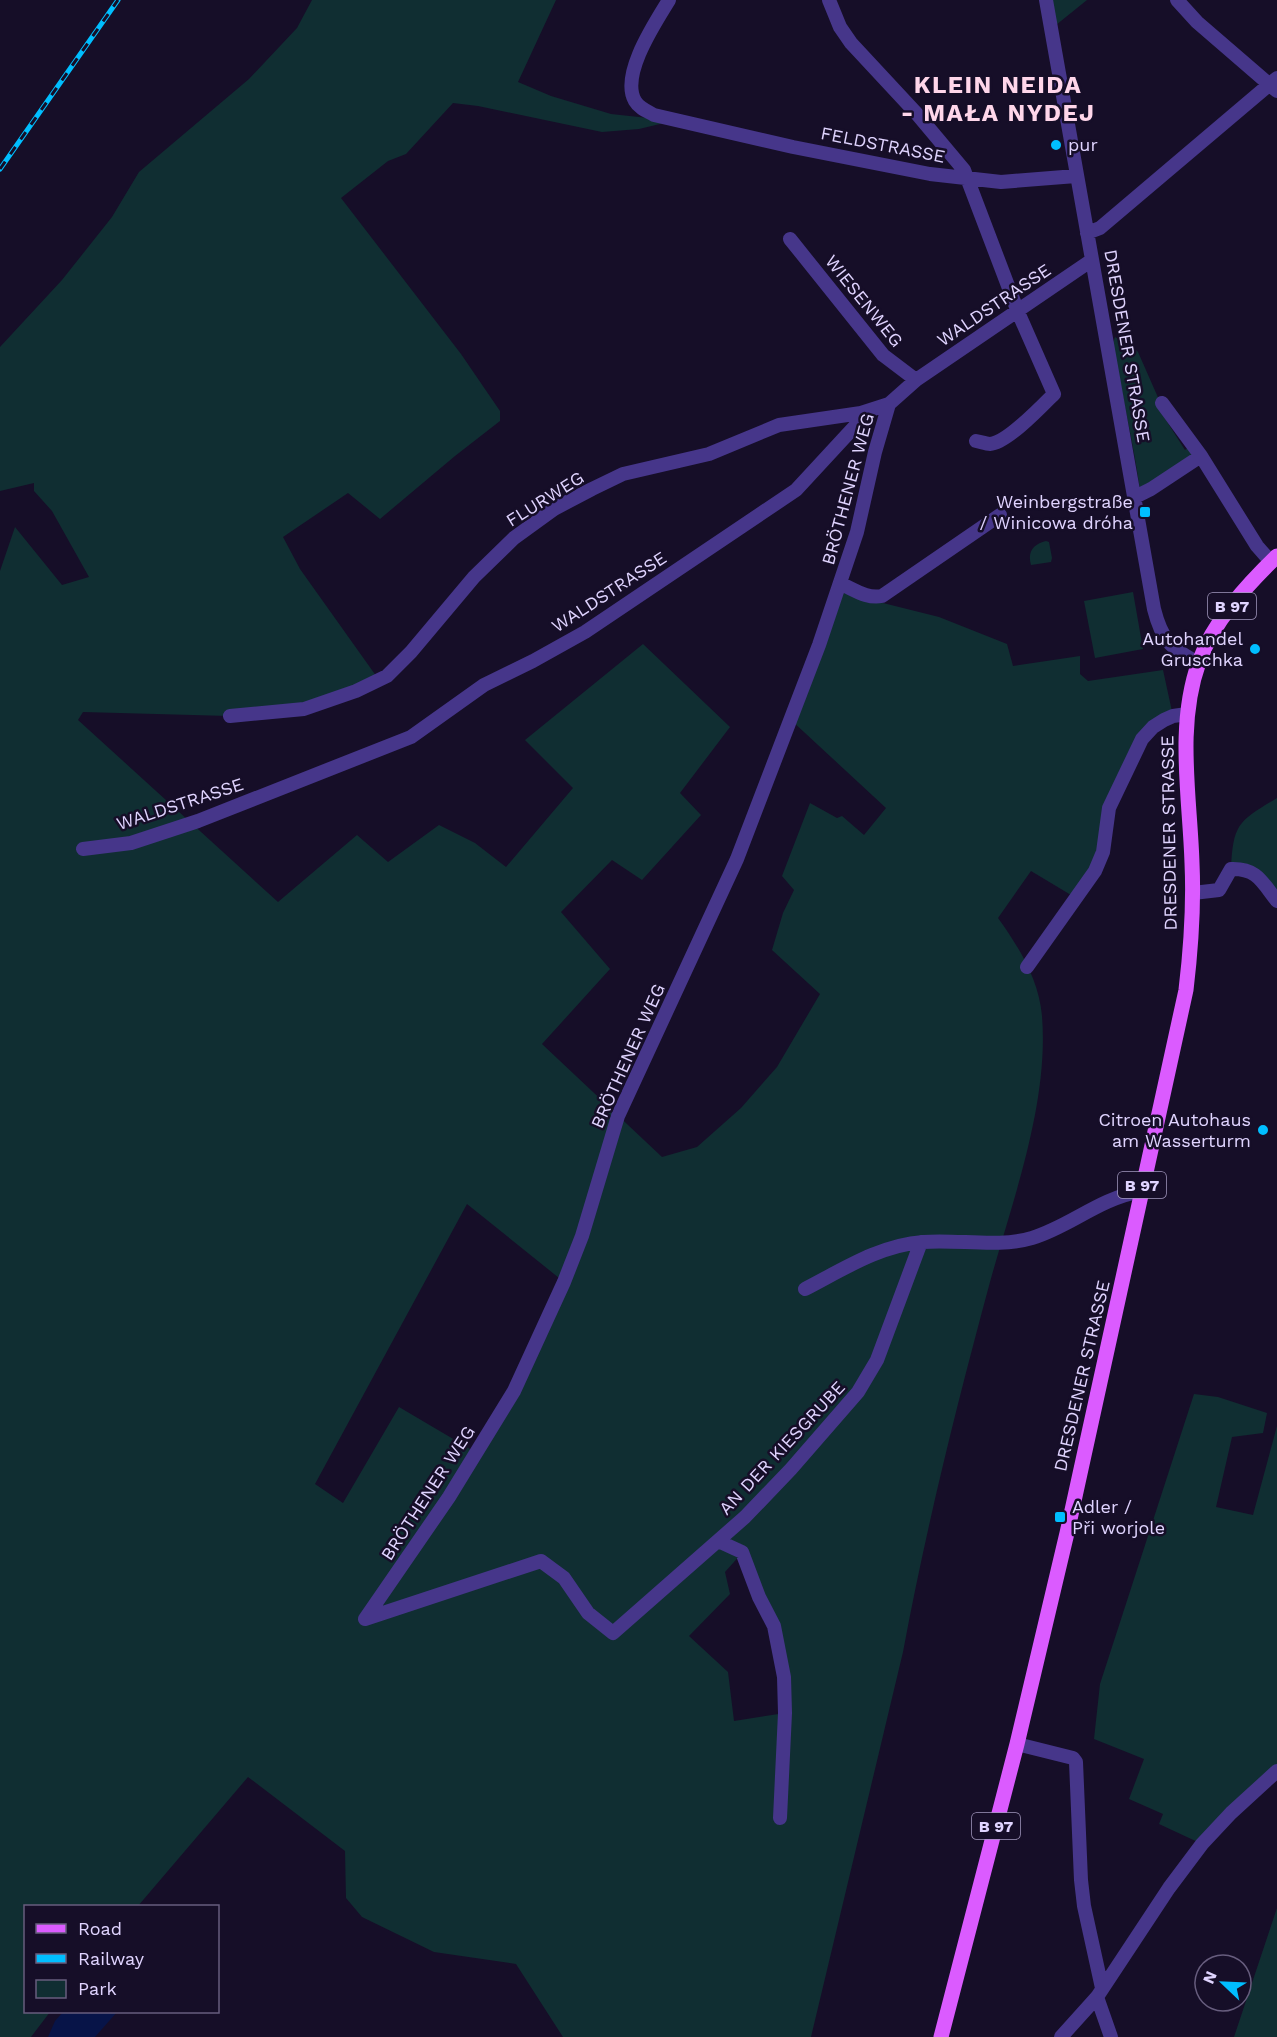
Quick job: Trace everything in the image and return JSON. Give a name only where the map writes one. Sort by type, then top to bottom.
[{"type":"main road","name":"B 97","points":[[1198,663],[1228,611],[1274,559]]},
{"type":"main road","name":"DRESDENER STRASSE","points":[[941,2037],[1017,1744],[1099,1391],[1186,990],[1191,949],[1193,893],[1187,714],[1198,663]]},
{"type":"street","name":"FELDSTRASSE","points":[[669,0],[645,40],[631,84],[634,99],[641,107],[661,118],[930,174],[1001,182],[1076,176]]},
{"type":"street","points":[[829,0],[840,27],[851,43],[960,163],[1018,312],[1054,394],[1029,419],[1002,439],[992,444],[976,441]]},
{"type":"street","name":"DRESDENER STRASSE","points":[[1046,0],[1154,609],[1161,633],[1167,643],[1177,652],[1198,663]]},
{"type":"street","points":[[1088,233],[1100,228],[1275,84],[1197,22],[1177,0]]},
{"type":"street","name":"WIESENWEG","points":[[790,239],[883,355],[916,380]]},
{"type":"street","name":"WALDSTRASSE","points":[[83,849],[131,843],[198,821],[411,737],[484,684],[585,632],[796,490],[857,424],[861,413],[889,404],[916,380],[1092,260]]},
{"type":"street","points":[[1162,403],[1201,456],[1257,546],[1274,559]]},
{"type":"street","name":"BRÖTHENER WEG","points":[[365,1619],[449,1497],[514,1391],[564,1282],[582,1236],[618,1116],[737,859],[780,752],[842,584],[889,404]]},
{"type":"street","name":"FLURWEG","points":[[230,716],[304,709],[356,692],[387,676],[411,652],[474,577],[514,538],[554,509],[591,489],[623,474],[709,454],[779,425],[861,413]]},
{"type":"street","points":[[1135,497],[1201,456]]},
{"type":"street","name":"BRÖTHENER WEG","points":[[842,584],[862,595],[882,596],[1000,515]]},
{"type":"street","name":"DRESDENER STRASSE","points":[[1027,968],[1095,871],[1103,852],[1109,808],[1142,739],[1153,727],[1164,720],[1187,714]]},
{"type":"street","points":[[1193,893],[1219,890],[1231,869],[1244,869],[1253,872],[1277,901]]},
{"type":"street","points":[[805,1289],[877,1252],[921,1242],[1003,1241],[1032,1238],[1071,1221],[1104,1202],[1141,1191]]},
{"type":"street","name":"AN DER KIESGRUBE","points":[[365,1619],[541,1561],[564,1578],[588,1613],[613,1633],[745,1517],[791,1469],[858,1392],[877,1360],[921,1242]]},
{"type":"street","name":"AN DER KIESGRUBE","points":[[718,1541],[742,1552],[759,1597],[774,1626],[784,1677],[785,1701],[780,1818]]},
{"type":"street","points":[[1017,1744],[1073,1758],[1076,1762],[1084,1906],[1100,1993],[1111,2037]]},
{"type":"street","points":[[1061,2037],[1100,1993],[1169,1888],[1202,1844],[1231,1813],[1277,1771]]},
{"type":"green space","points":[[312,0],[556,0],[518,82],[551,96],[611,114],[685,122],[602,132],[478,106],[453,103],[406,154],[388,161],[341,198],[461,354],[500,411],[500,421],[380,519],[348,493],[283,537],[300,569],[379,680],[304,708],[229,716],[83,712],[78,720],[278,902],[357,835],[388,862],[439,825],[475,843],[506,867],[573,788],[525,740],[643,644],[730,727],[680,793],[701,815],[642,880],[612,860],[561,912],[610,969],[542,1044],[662,1157],[697,1147],[741,1108],[777,1067],[820,994],[772,950],[783,913],[794,890],[782,876],[810,803],[837,818],[842,816],[864,835],[886,808],[791,720],[842,584],[878,597],[883,603],[939,617],[1007,644],[1013,666],[1080,656],[1080,674],[1088,681],[1163,670],[1173,716],[1141,739],[1103,843],[1076,898],[1031,871],[998,918],[1027,964],[1040,1003],[1043,1049],[1035,1117],[943,1466],[903,1652],[811,2037],[563,2037],[516,1964],[434,1952],[362,1917],[346,1898],[345,1851],[248,1777],[139,1905],[24,1905],[24,2013],[49,2013],[31,2037],[0,2037],[0,571],[15,527],[62,585],[89,577],[52,511],[34,491],[34,483],[0,491],[0,347],[62,280],[112,217],[139,172],[249,79],[297,28]],"holes":[[[467,1204],[564,1282],[477,1453],[399,1407],[343,1503],[315,1484]],[[742,1553],[774,1626],[785,1713],[734,1721],[728,1672],[689,1636],[730,1594],[725,1572]]]},
{"type":"green space","points":[[1052,0],[1087,0],[1056,25]]},
{"type":"green space","points":[[1115,337],[1138,352],[1160,402],[1157,406],[1185,450],[1190,446],[1194,455],[1140,490],[1113,343]]},
{"type":"green space","points":[[1046,541],[1049,542],[1051,562],[1031,565],[1032,549]]},
{"type":"green space","points":[[1133,592],[1143,649],[1095,658],[1084,601]]},
{"type":"green space","points":[[1277,798],[1277,901],[1260,879],[1231,869],[1236,832],[1240,825],[1254,812]]},
{"type":"green space","points":[[1194,1394],[1218,1397],[1267,1413],[1263,1433],[1232,1437],[1216,1507],[1253,1515],[1277,1426],[1277,1770],[1202,1844],[1159,1824],[1163,1814],[1129,1799],[1144,1759],[1094,1739],[1100,1684]]},
{"type":"green space","points":[[1277,1908],[1277,2037],[1234,2037],[1242,2013],[1253,2013],[1253,1980]]},
{"type":"shaded area","points":[[62,2013],[116,2013],[95,2037],[48,2037],[55,2021]]},
{"type":"railway","points":[[0,169],[118,0]]},
{"type":"place","name":"pur","points":[[1056,145]]},
{"type":"place","name":"Weinbergstraße / Winicowa dróha","points":[[1145,512]]},
{"type":"place","name":"Autohandel Gruschka","points":[[1255,649]]},
{"type":"place","name":"Citroen Autohaus am Wasserturm","points":[[1263,1130]]},
{"type":"place","name":"Adler / Při worjole","points":[[1060,1517]]},
{"type":"district","name":"KLEIN NEIDA - MAŁA NYDEJ","points":[[998,99]]}]
